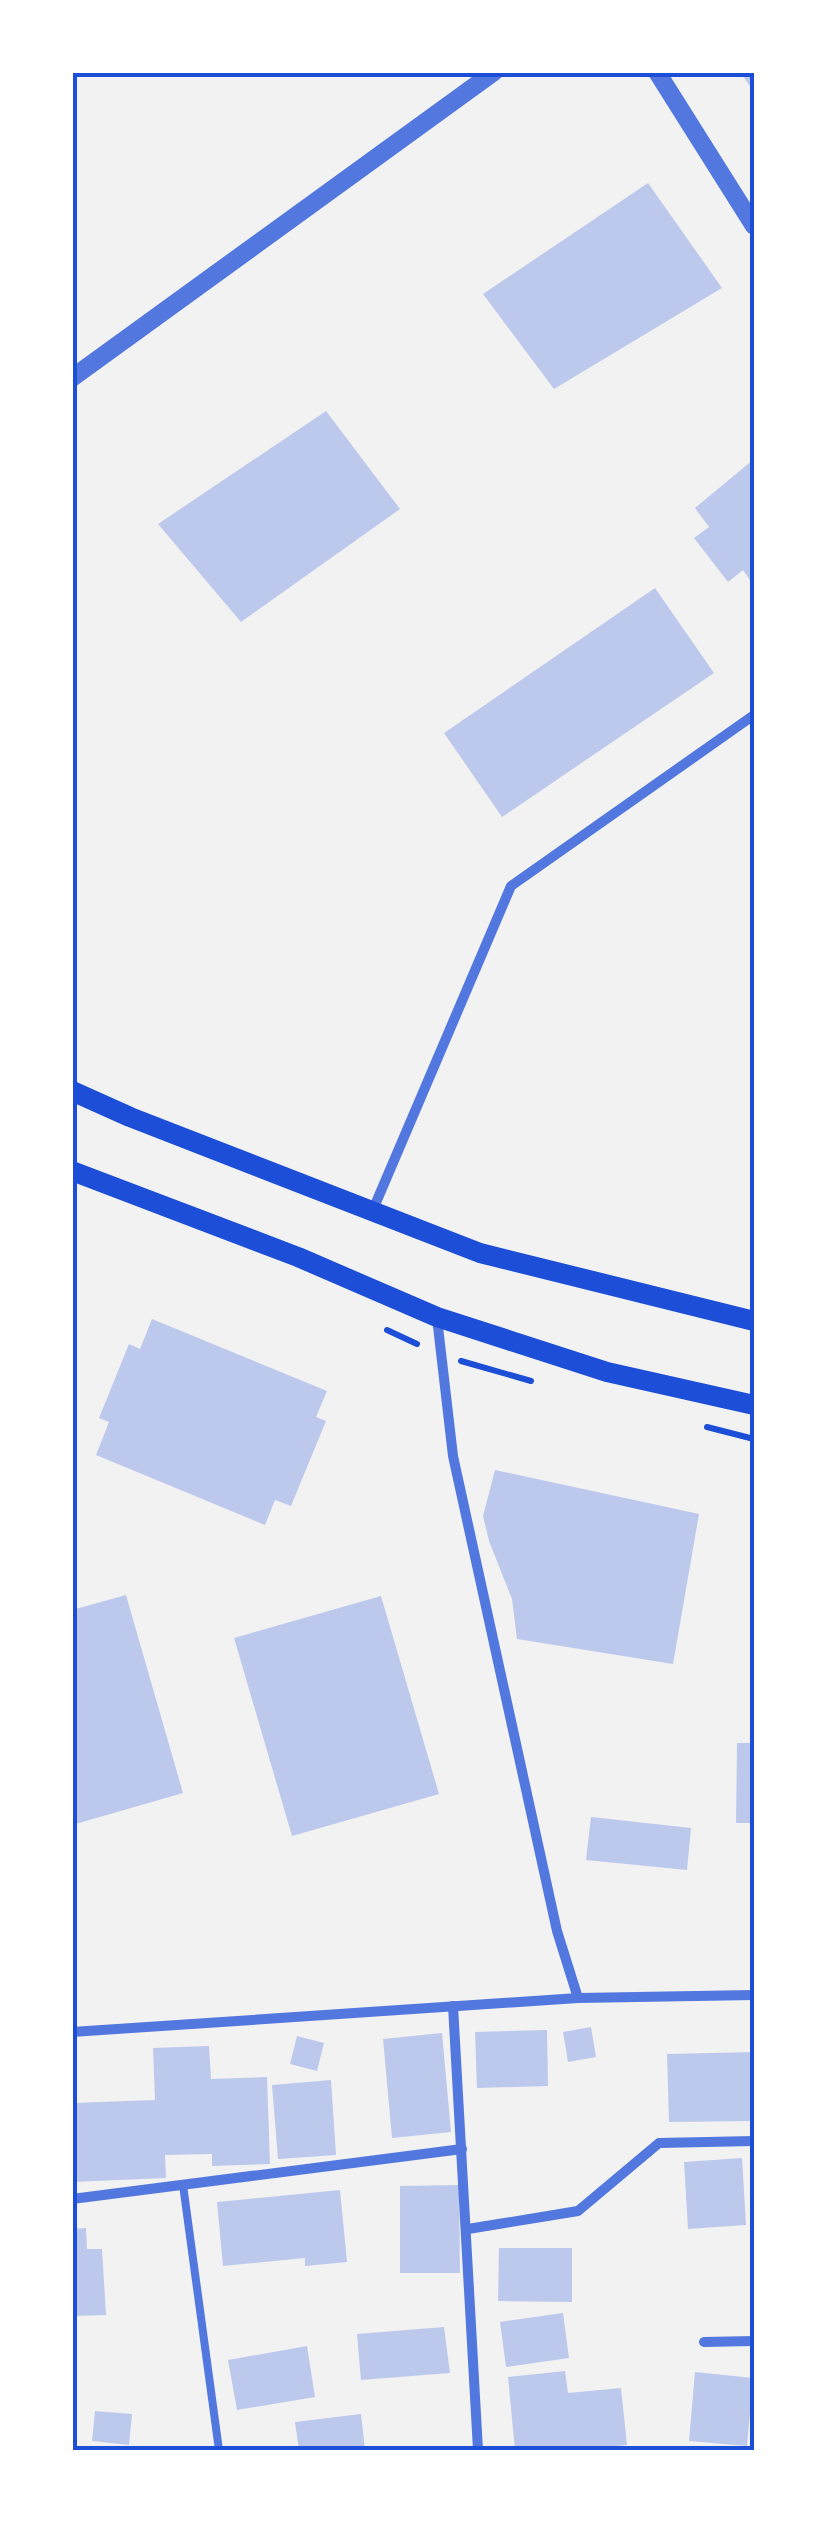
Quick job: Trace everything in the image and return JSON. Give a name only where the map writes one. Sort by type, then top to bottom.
[{"type":"main road","points":[[72,1091],[480,1253],[754,1321]]},
{"type":"main road","points":[[72,1171],[298,1257],[437,1318],[607,1372],[754,1405]]},
{"type":"street","points":[[72,378],[494,72]]},
{"type":"street","points":[[657,72],[754,226]]},
{"type":"street","points":[[372,1213],[512,886],[754,715]]},
{"type":"street","points":[[437,1318],[453,1456],[557,1932],[578,1998]]},
{"type":"street","points":[[72,2032],[578,1998],[754,1994]]},
{"type":"street","points":[[453,2006],[478,2450]]},
{"type":"street","points":[[468,2229],[578,2212],[659,2142],[754,2141]]},
{"type":"street","points":[[72,2199],[462,2150]]},
{"type":"street","points":[[704,2342],[754,2341]]},
{"type":"lane","points":[[183,2185],[219,2450]]},
{"type":"building","points":[[740,72],[754,72],[754,92]]},
{"type":"building","points":[[648,183],[722,288],[554,389],[483,294]]},
{"type":"building","points":[[326,411],[400,509],[241,622],[158,524]]},
{"type":"building","points":[[754,459],[754,586],[743,570],[728,582],[694,538],[709,527],[695,508]]},
{"type":"building","points":[[655,588],[714,673],[502,817],[444,733]]},
{"type":"building","points":[[152,1319],[327,1391],[316,1417],[326,1421],[291,1506],[275,1500],[265,1525],[96,1455],[109,1422],[99,1418],[129,1344],[140,1349]]},
{"type":"building","points":[[495,1470],[699,1514],[673,1664],[517,1639],[512,1599],[483,1516]]},
{"type":"building","points":[[126,1595],[183,1793],[72,1825],[72,1610]]},
{"type":"building","points":[[381,1596],[439,1794],[292,1836],[234,1638]]},
{"type":"building","points":[[737,1743],[754,1743],[754,1823],[736,1823]]},
{"type":"building","points":[[591,1817],[691,1828],[687,1870],[586,1860]]},
{"type":"building","points":[[591,2027],[596,2057],[568,2062],[563,2032]]},
{"type":"building","points":[[547,2030],[548,2086],[477,2088],[475,2032]]},
{"type":"building","points":[[442,2033],[451,2132],[392,2138],[383,2039]]},
{"type":"building","points":[[297,2036],[324,2043],[317,2071],[290,2064]]},
{"type":"building","points":[[209,2046],[211,2079],[267,2077],[270,2164],[212,2166],[212,2154],[165,2155],[166,2178],[72,2182],[72,2103],[155,2100],[153,2048]]},
{"type":"building","points":[[754,2052],[754,2121],[669,2122],[667,2054]]},
{"type":"building","points":[[331,2080],[336,2155],[278,2159],[272,2085]]},
{"type":"building","points":[[742,2158],[746,2225],[688,2229],[684,2162]]},
{"type":"building","points":[[459,2185],[460,2273],[400,2273],[400,2186]]},
{"type":"building","points":[[340,2190],[347,2262],[305,2266],[305,2258],[223,2266],[217,2202]]},
{"type":"building","points":[[86,2228],[87,2249],[102,2249],[106,2315],[72,2316],[72,2229]]},
{"type":"building","points":[[499,2248],[572,2248],[572,2302],[498,2301]]},
{"type":"building","points":[[563,2313],[569,2358],[506,2367],[500,2322]]},
{"type":"building","points":[[444,2327],[450,2373],[361,2380],[357,2334]]},
{"type":"building","points":[[307,2346],[315,2397],[237,2410],[228,2360]]},
{"type":"building","points":[[565,2371],[568,2393],[621,2388],[627,2445],[515,2450],[508,2377]]},
{"type":"building","points":[[695,2372],[753,2378],[747,2446],[689,2441]]},
{"type":"building","points":[[95,2411],[132,2414],[129,2445],[92,2441]]},
{"type":"building","points":[[361,2414],[365,2450],[299,2450],[295,2422]]}]
